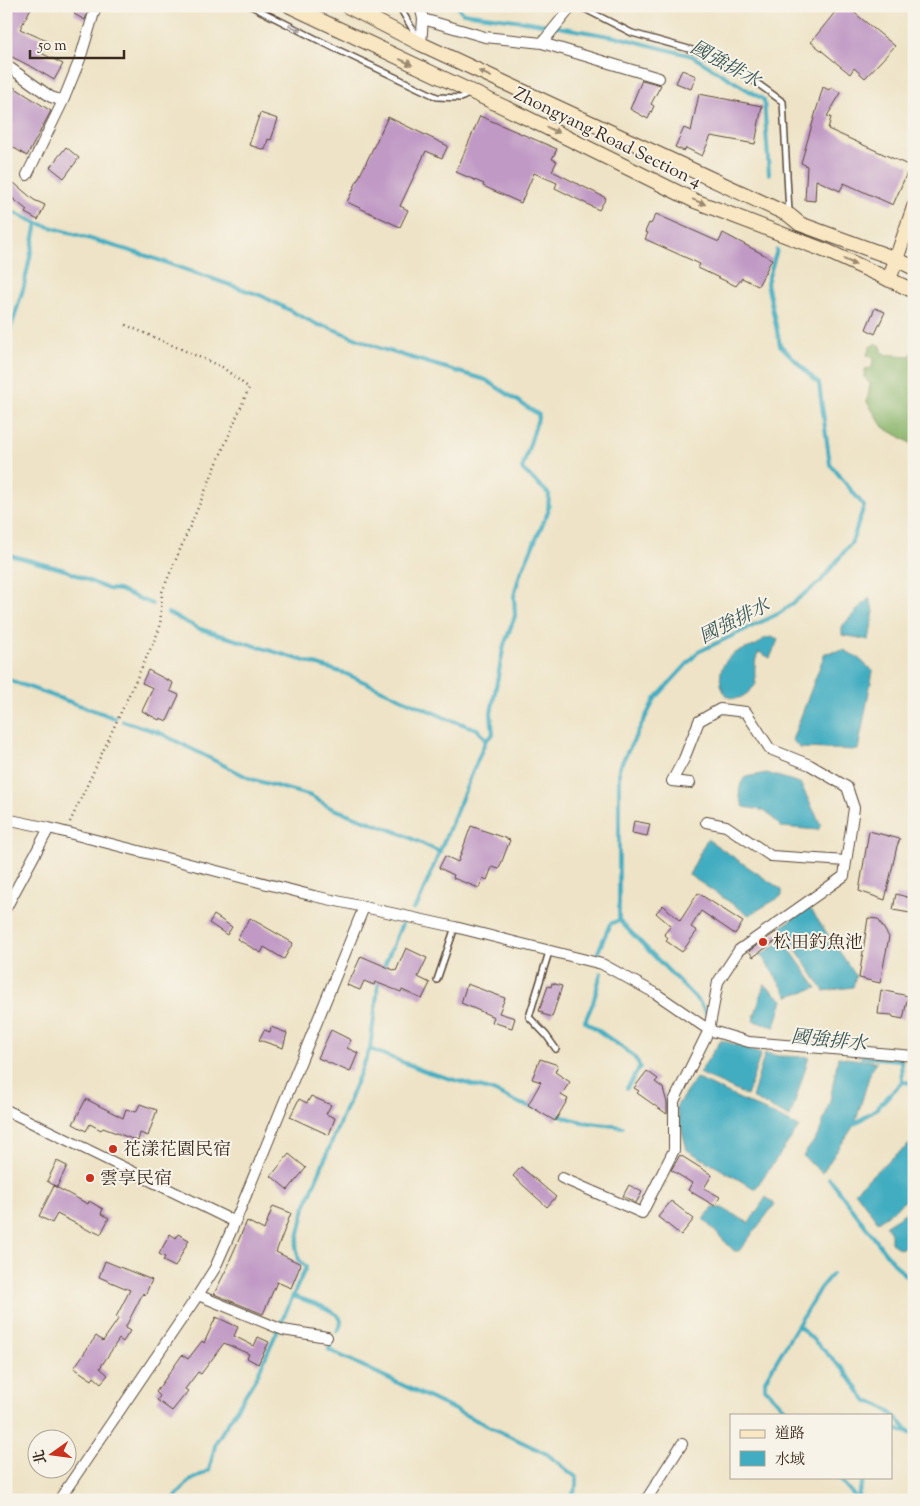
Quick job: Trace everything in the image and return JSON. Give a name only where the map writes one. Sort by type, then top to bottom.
[{"type":"street","points":[[27,175],[63,101],[80,59],[96,6]]},
{"type":"street","name":"Zhongyang Road Section 4","points":[[290,6],[534,121],[695,201],[829,252],[914,291]]},
{"type":"street","name":"Zhongyang Road Section 4","points":[[347,6],[421,44],[789,216],[800,224],[896,259],[914,268]]},
{"type":"street","points":[[420,6],[423,19],[421,44]]},
{"type":"street","points":[[542,43],[570,10]]},
{"type":"street","points":[[423,19],[485,37],[542,43],[659,78]]},
{"type":"street","points":[[6,65],[51,97],[63,101]]},
{"type":"street","points":[[890,280],[914,207]]},
{"type":"street","points":[[562,1178],[642,1214],[674,1150],[674,1101],[709,1030],[718,982],[738,950],[844,876],[854,808],[847,787],[810,765],[770,749],[746,712],[720,709],[699,721],[684,759],[672,781],[690,783]]},
{"type":"street","points":[[6,819],[602,964],[655,993],[709,1030],[749,1042],[914,1056]]},
{"type":"street","points":[[706,822],[726,826],[771,856],[846,861]]},
{"type":"street","points":[[6,908],[49,828]]},
{"type":"street","points":[[59,1500],[215,1268],[364,907]]},
{"type":"street","points":[[6,1110],[235,1222]]},
{"type":"street","points":[[198,1295],[283,1330],[327,1338]]},
{"type":"street","points":[[646,1500],[682,1444]]},
{"type":"lane","points":[[251,6],[436,96],[461,98],[471,92]]},
{"type":"lane","points":[[399,6],[421,44]]},
{"type":"lane","points":[[579,6],[632,33],[703,53],[739,70],[783,102],[789,216]]},
{"type":"lane","points":[[437,980],[455,927]]},
{"type":"lane","points":[[549,952],[529,1017],[556,1049]]},
{"type":"path","points":[[65,833],[160,628],[162,592],[249,388],[222,367],[126,325]]},
{"type":"green space","points":[[876,343],[881,346],[883,354],[909,356],[914,351],[914,445],[883,427],[867,402],[870,384],[865,378],[865,369],[872,368],[873,359],[867,355],[870,347]]},
{"type":"water","points":[[869,598],[874,611],[869,640],[842,635],[842,626]]},
{"type":"water","points":[[772,637],[778,640],[770,658],[759,652],[757,654],[755,662],[756,684],[746,694],[737,698],[730,698],[725,693],[720,678],[726,661],[736,652],[757,644],[765,638]]},
{"type":"water","points":[[844,650],[857,657],[873,671],[858,750],[800,748],[792,740],[825,653]]},
{"type":"water","points":[[767,773],[800,783],[821,825],[818,830],[781,827],[766,811],[744,807],[739,792],[745,777]]},
{"type":"water","points":[[707,839],[782,890],[782,896],[749,915],[689,875]]},
{"type":"water","points":[[809,907],[856,976],[853,987],[824,991],[781,927]]},
{"type":"water","points":[[783,940],[817,988],[788,996],[761,955]]},
{"type":"water","points":[[764,984],[783,1000],[775,1027],[753,1021]]},
{"type":"water","points":[[721,1040],[761,1053],[747,1096],[699,1073]]},
{"type":"water","points":[[765,1053],[779,1056],[809,1057],[790,1117],[752,1098]]},
{"type":"water","points":[[838,1057],[877,1062],[871,1070],[855,1124],[822,1173],[803,1156],[819,1134],[830,1101]]},
{"type":"water","points":[[696,1078],[799,1127],[755,1189],[687,1150],[676,1107]]},
{"type":"water","points":[[914,1141],[914,1194],[878,1222],[855,1191],[884,1164]]},
{"type":"water","points":[[766,1197],[775,1204],[739,1251],[734,1251],[703,1219],[713,1208],[722,1208],[749,1223]]},
{"type":"water","points":[[910,1210],[914,1212],[914,1242],[900,1249],[891,1243],[891,1233],[886,1225]]},
{"type":"building","points":[[13,6],[32,6],[20,29],[47,41],[41,53],[63,64],[54,80],[6,54],[6,19]]},
{"type":"building","points":[[78,6],[88,10],[85,20],[74,14]]},
{"type":"building","points":[[840,6],[846,6],[895,46],[865,78],[854,68],[850,74],[811,42]]},
{"type":"building","points":[[682,70],[696,76],[691,89],[676,83]]},
{"type":"building","points":[[642,80],[661,85],[651,104],[654,106],[648,119],[630,109]]},
{"type":"building","points":[[6,82],[51,111],[27,156],[6,143]]},
{"type":"building","points":[[823,87],[829,90],[831,87],[841,93],[827,116],[831,117],[828,129],[910,166],[893,205],[844,183],[840,191],[816,180],[815,201],[805,200],[807,166],[801,163]]},
{"type":"building","points":[[699,94],[762,106],[755,144],[711,136],[702,156],[686,148],[684,151],[675,147],[684,128],[691,131]]},
{"type":"building","points":[[260,113],[278,119],[271,140],[268,139],[265,150],[249,145]]},
{"type":"building","points":[[480,116],[557,149],[552,159],[557,161],[552,171],[606,198],[599,210],[555,188],[557,183],[534,173],[521,203],[456,172]]},
{"type":"building","points":[[388,117],[448,146],[442,158],[426,151],[400,206],[408,210],[400,227],[347,202]]},
{"type":"building","points":[[66,147],[79,158],[64,178],[50,167]]},
{"type":"building","points":[[14,183],[34,200],[45,205],[38,220],[25,213],[27,210],[6,193]]},
{"type":"building","points":[[656,214],[719,242],[723,233],[772,259],[758,286],[742,278],[736,286],[698,268],[700,264],[645,239],[648,233],[645,232]]},
{"type":"building","points":[[875,308],[885,312],[875,334],[866,329]]},
{"type":"building","points":[[148,670],[173,683],[170,691],[179,695],[167,721],[160,718],[159,720],[142,711],[153,688],[142,683]]},
{"type":"building","points":[[634,821],[650,824],[647,836],[632,833]]},
{"type":"building","points":[[471,826],[510,840],[499,869],[492,867],[487,880],[483,878],[479,888],[453,878],[454,875],[439,868],[445,856],[458,862]]},
{"type":"building","points":[[869,831],[900,839],[885,900],[859,891]]},
{"type":"building","points":[[698,893],[743,922],[735,934],[701,911],[691,927],[697,931],[682,952],[666,941],[668,938],[664,934],[671,926],[656,913],[663,905],[680,921]]},
{"type":"building","points":[[896,894],[914,899],[910,913],[893,910]]},
{"type":"building","points":[[214,915],[232,927],[227,935],[209,923]]},
{"type":"building","points":[[250,918],[293,943],[284,959],[264,947],[261,953],[237,939]]},
{"type":"building","points":[[868,918],[878,919],[889,937],[880,983],[859,978]]},
{"type":"building","points":[[776,932],[780,938],[753,957],[749,951]]},
{"type":"building","points":[[406,948],[427,958],[418,977],[430,983],[422,999],[402,990],[401,992],[375,982],[374,985],[364,981],[360,990],[347,985],[361,956],[396,971]]},
{"type":"building","points":[[552,983],[562,986],[552,1017],[539,1011],[548,986],[551,987]]},
{"type":"building","points":[[467,984],[505,998],[499,1013],[515,1018],[512,1028],[492,1022],[494,1017],[461,1003]]},
{"type":"building","points":[[881,990],[908,996],[903,1019],[893,1017],[892,1015],[878,1014]]},
{"type":"building","points":[[271,1027],[287,1033],[283,1048],[259,1040],[264,1030],[270,1032]]},
{"type":"building","points":[[331,1030],[351,1040],[347,1048],[358,1053],[350,1072],[318,1058]]},
{"type":"building","points":[[540,1059],[558,1065],[555,1072],[570,1082],[561,1095],[568,1099],[555,1121],[528,1105],[541,1082],[532,1079]]},
{"type":"building","points":[[647,1071],[658,1079],[655,1082],[663,1088],[667,1103],[667,1114],[637,1093],[639,1091],[634,1088]]},
{"type":"building","points":[[311,1096],[331,1105],[326,1114],[335,1118],[329,1135],[290,1117],[299,1099],[307,1103]]},
{"type":"building","points":[[86,1099],[123,1118],[126,1109],[136,1112],[140,1104],[157,1110],[148,1136],[140,1133],[138,1141],[103,1128],[101,1130],[90,1124],[86,1131],[73,1124]]},
{"type":"building","points":[[289,1154],[306,1168],[288,1190],[271,1176]]},
{"type":"building","points":[[680,1155],[712,1175],[704,1188],[720,1197],[715,1206],[688,1190],[692,1183],[671,1170]]},
{"type":"building","points":[[57,1161],[67,1166],[57,1187],[47,1181]]},
{"type":"building","points":[[521,1167],[556,1197],[547,1207],[513,1176]]},
{"type":"building","points":[[629,1185],[642,1192],[636,1203],[623,1196]]},
{"type":"building","points":[[54,1186],[88,1204],[89,1201],[103,1209],[101,1214],[109,1218],[101,1234],[93,1230],[92,1232],[57,1214],[52,1223],[39,1216]]},
{"type":"building","points":[[671,1201],[694,1219],[681,1235],[658,1217]]},
{"type":"building","points":[[273,1206],[291,1213],[276,1252],[301,1264],[291,1288],[277,1282],[263,1314],[214,1294],[247,1221],[264,1230]]},
{"type":"building","points":[[170,1234],[176,1238],[178,1234],[189,1240],[175,1267],[163,1261],[165,1257],[159,1254]]},
{"type":"building","points":[[105,1261],[152,1280],[125,1328],[130,1331],[123,1342],[119,1339],[100,1368],[108,1375],[101,1383],[94,1377],[92,1380],[74,1368],[96,1336],[103,1341],[119,1318],[116,1317],[130,1290],[99,1277]]},
{"type":"building","points":[[216,1317],[238,1327],[234,1336],[254,1346],[258,1337],[269,1342],[258,1364],[247,1358],[249,1354],[224,1343],[201,1374],[198,1372],[185,1389],[188,1391],[172,1411],[157,1400],[160,1396],[156,1392],[182,1355],[188,1359],[202,1341],[204,1343]]},
{"type":"waterway","name":"國強排水","points":[[457,6],[463,13],[530,22],[626,39],[692,56],[764,100],[769,174]]},
{"type":"waterway","points":[[6,209],[37,223],[144,255],[262,296],[318,325],[328,327],[382,349],[486,380],[539,415],[522,469],[549,494],[548,512],[519,577],[514,596],[515,616],[504,645],[491,713],[493,734],[486,740],[418,904],[413,909]]},
{"type":"waterway","points":[[6,344],[24,286],[37,223]]},
{"type":"waterway","name":"國強排水","points":[[709,1017],[699,1002],[619,920],[619,768],[655,699],[698,652],[780,613],[820,582],[852,542],[864,506],[830,464],[819,384],[780,345],[767,283],[777,250]]},
{"type":"waterway","points":[[6,554],[65,570],[108,589],[119,590],[152,604]]},
{"type":"waterway","points":[[168,613],[200,629],[344,673],[448,719],[477,729],[486,740]]},
{"type":"waterway","points":[[6,679],[115,718]]},
{"type":"waterway","points":[[123,721],[160,733],[251,779],[311,796],[331,808],[400,833],[440,852]]},
{"type":"waterway","points":[[598,957],[598,952],[610,924],[619,920]]},
{"type":"waterway","points":[[382,971],[402,924]]},
{"type":"waterway","points":[[601,973],[593,1003],[585,1021],[634,1056],[640,1067],[627,1088]]},
{"type":"waterway","points":[[379,979],[370,1049],[427,1072],[493,1091],[521,1104],[535,1108]]},
{"type":"waterway","points":[[173,1500],[188,1482],[209,1470],[216,1442],[257,1376],[306,1267],[299,1260],[296,1247],[305,1207],[370,1049]]},
{"type":"waterway","name":"國強排水","points":[[862,1057],[901,1060],[902,1082],[914,1083]]},
{"type":"waterway","points":[[855,1124],[877,1108],[902,1082]]},
{"type":"waterway","points":[[554,1114],[582,1122],[623,1127]]},
{"type":"waterway","points":[[829,1178],[884,1251],[914,1286]]},
{"type":"waterway","points":[[790,1414],[765,1388],[765,1380],[820,1288],[832,1274]]},
{"type":"waterway","points":[[293,1296],[335,1313],[341,1321],[337,1332]]},
{"type":"waterway","points":[[798,1325],[844,1370],[867,1402],[880,1405],[891,1414]]},
{"type":"waterway","points":[[330,1346],[329,1350],[547,1454],[577,1478],[577,1485],[570,1500]]},
{"type":"waterway","points":[[892,1415],[911,1433]]},
{"type":"waterway","points":[[892,1428],[914,1434]]},
{"type":"waterway","points":[[839,1478],[857,1499]]},
{"type":"waterway","points":[[857,1499],[864,1478]]},
{"type":"place","name":"松田釣魚池","points":[[763,942]]},
{"type":"place","name":"花漾花園民宿","points":[[113,1149]]},
{"type":"place","name":"雲享民宿","points":[[90,1178]]}]
